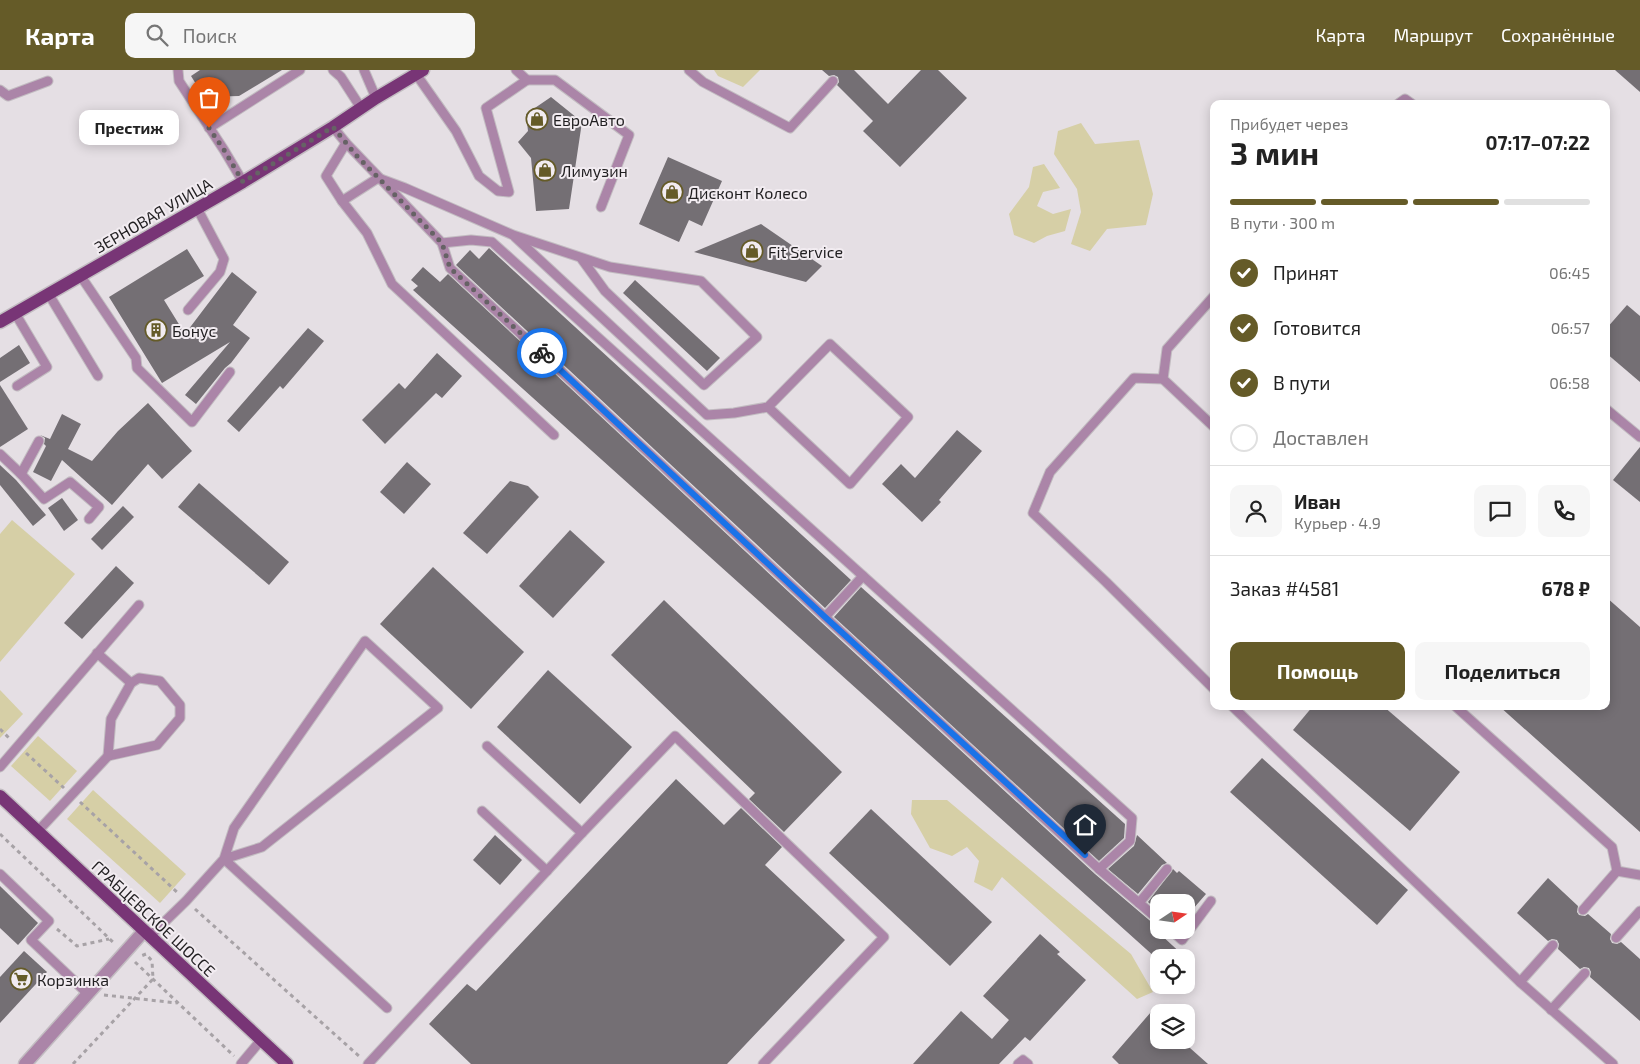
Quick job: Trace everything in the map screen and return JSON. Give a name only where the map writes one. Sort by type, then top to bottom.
[{"type":"main road","name":"ЗЕРНОВАЯ УЛИЦА","points":[[0,322],[243,182],[420,72]]},
{"type":"main road","name":"ГРАБЦЕВСКОЕ ШОССЕ","points":[[0,796],[287,1064]]},
{"type":"street","points":[[25,1064],[124,953],[147,933]]},
{"type":"lane","points":[[178,70],[179,81],[243,182]]},
{"type":"lane","points":[[209,128],[300,70]]},
{"type":"lane","points":[[333,70],[341,77],[361,108]]},
{"type":"lane","points":[[364,70],[376,98]]},
{"type":"lane","points":[[516,70],[527,80]]},
{"type":"lane","points":[[689,70],[703,82],[790,128],[833,81]]},
{"type":"lane","points":[[420,72],[456,131],[479,176],[498,191],[509,192],[486,108],[527,80],[555,80],[629,135],[601,208]]},
{"type":"lane","points":[[0,90],[8,96],[48,81]]},
{"type":"lane","points":[[333,127],[378,178],[442,243],[450,268],[825,617],[1099,869],[1150,912]]},
{"type":"lane","points":[[346,143],[326,176],[342,201],[366,232],[392,284],[554,435]]},
{"type":"lane","points":[[342,201],[378,178]]},
{"type":"lane","points":[[378,178],[513,235],[581,258],[610,267],[701,281],[757,337],[704,385],[605,291],[581,258]]},
{"type":"lane","points":[[188,310],[220,272],[224,259],[198,208]]},
{"type":"lane","points":[[513,235],[707,415],[734,413],[768,407],[830,344],[908,417],[850,484],[768,407]]},
{"type":"lane","points":[[442,243],[470,240],[492,242],[1132,818],[1130,841],[1099,869]]},
{"type":"lane","points":[[80,275],[136,358],[137,368],[192,422],[230,372]]},
{"type":"lane","points":[[48,293],[98,376]]},
{"type":"lane","points":[[1164,380],[1167,349],[1210,301]]},
{"type":"lane","points":[[15,313],[47,367],[17,386]]},
{"type":"lane","points":[[1210,423],[1164,380],[1134,378],[1050,472],[1033,513],[1210,685]]},
{"type":"lane","points":[[1610,412],[1640,437]]},
{"type":"lane","points":[[21,474],[39,441]]},
{"type":"lane","points":[[0,454],[44,499],[70,482],[100,507],[89,519]]},
{"type":"lane","points":[[825,617],[864,576]]},
{"type":"lane","points":[[0,767],[139,604]]},
{"type":"lane","points":[[147,933],[186,901],[224,859],[234,828],[364,642],[438,708],[262,847],[224,859]]},
{"type":"lane","points":[[98,653],[131,683]]},
{"type":"lane","points":[[38,831],[108,756],[157,745],[180,718],[180,705],[160,681],[140,678],[131,683],[111,719],[108,756]]},
{"type":"lane","points":[[1236,710],[1520,982],[1613,1064]]},
{"type":"lane","points":[[1459,710],[1612,848],[1617,871]]},
{"type":"lane","points":[[368,1064],[582,833],[675,736],[884,937],[763,1064]]},
{"type":"lane","points":[[487,746],[582,833]]},
{"type":"lane","points":[[482,811],[547,871]]},
{"type":"lane","points":[[224,859],[387,1008]]},
{"type":"lane","points":[[1139,903],[1167,869]]},
{"type":"lane","points":[[1617,871],[1640,875]]},
{"type":"lane","points":[[1583,910],[1617,871]]},
{"type":"lane","points":[[0,874],[49,921],[31,940],[88,994]]},
{"type":"lane","points":[[1195,923],[1211,901]]},
{"type":"lane","points":[[1616,938],[1640,911]]},
{"type":"lane","points":[[1520,982],[1553,945]]},
{"type":"lane","points":[[1551,1010],[1585,972]]},
{"type":"lane","points":[[241,1064],[261,1040]]},
{"type":"lane","points":[[1018,1064],[1022,1060],[1028,1064]]},
{"type":"path","points":[[0,729],[186,901],[360,1057]]},
{"type":"path","points":[[0,834],[124,953]]},
{"type":"path","points":[[49,921],[77,946],[110,939]]},
{"type":"path","points":[[73,1064],[152,979],[152,961],[146,954],[131,959],[146,972],[152,979],[241,1064]]},
{"type":"path","points":[[88,994],[178,1003]]},
{"type":"shaded area","points":[[714,70],[760,70],[743,87],[718,76]]},
{"type":"shaded area","points":[[1081,123],[1095,144],[1139,140],[1153,194],[1146,225],[1107,229],[1090,251],[1071,244],[1081,212],[1077,189],[1054,154],[1058,131]]},
{"type":"shaded area","points":[[1044,164],[1060,188],[1043,192],[1037,206],[1053,214],[1071,209],[1065,231],[1047,236],[1034,243],[1014,235],[1009,214],[1029,187],[1033,167]]},
{"type":"shaded area","points":[[12,520],[75,574],[0,662],[0,534]]},
{"type":"shaded area","points":[[0,690],[23,714],[0,738]]},
{"type":"shaded area","points":[[38,736],[77,771],[50,801],[11,766]]},
{"type":"shaded area","points":[[93,790],[186,874],[160,903],[67,819]]},
{"type":"shaded area","points":[[912,800],[947,800],[1131,954],[1150,987],[1150,993],[1137,999],[1002,877],[992,891],[974,882],[979,861],[967,847],[952,856],[930,848],[911,814]]},
{"type":"building","points":[[200,70],[282,70],[239,96],[204,97],[191,76]]},
{"type":"building","points":[[822,70],[854,70],[888,104],[921,70],[938,70],[967,98],[900,167],[863,131],[873,121],[837,85],[839,82],[838,77],[834,75],[829,76]]},
{"type":"building","points":[[1615,70],[1640,70],[1640,92]]},
{"type":"building","points":[[551,97],[582,122],[569,209],[536,211],[531,158],[518,142],[528,131],[526,114]]},
{"type":"building","points":[[668,157],[722,181],[702,226],[689,220],[679,242],[639,224]]},
{"type":"building","name":"Fit Service","points":[[761,224],[822,266],[806,282],[694,252]]},
{"type":"building","points":[[489,248],[851,580],[825,608],[456,265],[470,250],[479,259]]},
{"type":"building","points":[[187,249],[204,276],[164,300],[185,334],[232,272],[257,292],[233,325],[250,338],[196,404],[185,395],[230,342],[162,383],[109,297]]},
{"type":"building","points":[[423,267],[440,282],[448,274],[821,622],[1095,874],[1150,921],[1150,939],[1165,939],[1176,949],[1150,949],[1150,953],[413,290],[418,286],[411,280]]},
{"type":"building","points":[[635,280],[720,358],[707,371],[623,293]]},
{"type":"building","points":[[1627,305],[1640,316],[1640,382],[1610,356],[1610,324]]},
{"type":"building","points":[[308,328],[324,341],[283,389],[280,386],[239,432],[227,421]]},
{"type":"building","points":[[19,345],[30,363],[0,382],[0,358]]},
{"type":"building","points":[[437,353],[462,376],[442,398],[436,393],[385,444],[362,420],[399,383],[405,389]]},
{"type":"building","points":[[0,385],[28,429],[0,447]]},
{"type":"building","points":[[148,403],[192,451],[162,479],[148,464],[112,505],[62,460],[51,481],[33,472],[46,446],[44,444],[45,438],[40,435],[50,439],[62,414],[81,424],[68,449],[92,461],[118,431]]},
{"type":"building","points":[[957,430],[982,451],[939,500],[941,502],[922,522],[882,484],[901,464],[915,478]]},
{"type":"building","points":[[1640,447],[1640,502],[1613,480]]},
{"type":"building","points":[[407,462],[431,484],[404,514],[380,492]]},
{"type":"building","points":[[0,465],[16,480],[46,515],[33,526],[0,485]]},
{"type":"building","points":[[510,481],[528,486],[539,497],[487,554],[463,533]]},
{"type":"building","points":[[199,483],[289,562],[269,585],[178,507]]},
{"type":"building","points":[[62,498],[78,520],[64,531],[48,508]]},
{"type":"building","points":[[123,506],[134,517],[102,550],[91,539]]},
{"type":"building","points":[[570,530],[605,562],[553,618],[519,586]]},
{"type":"building","points":[[116,566],[134,583],[82,639],[64,623]]},
{"type":"building","points":[[433,567],[524,652],[471,709],[380,624]]},
{"type":"building","points":[[861,587],[1125,824],[1124,838],[1099,861],[834,617]]},
{"type":"building","points":[[664,600],[842,772],[784,832],[749,799],[755,793],[611,655]]},
{"type":"building","points":[[1610,601],[1640,627],[1640,832],[1503,710],[1610,710]]},
{"type":"building","points":[[548,670],[632,747],[580,804],[497,727]]},
{"type":"building","points":[[1310,710],[1388,710],[1460,772],[1410,831],[1293,730]]},
{"type":"building","points":[[1262,758],[1408,890],[1377,925],[1230,792]]},
{"type":"building","points":[[676,779],[724,825],[741,808],[782,847],[765,865],[845,940],[727,1064],[471,1064],[429,1024],[467,984],[476,991]]},
{"type":"building","points":[[871,809],[992,922],[950,966],[829,853]]},
{"type":"building","points":[[495,835],[522,860],[500,885],[473,860]]},
{"type":"building","points":[[1137,835],[1167,863],[1162,865],[1138,894],[1108,869],[1134,846]]},
{"type":"building","points":[[1173,869],[1177,873],[1179,871],[1206,894],[1195,907],[1195,894],[1154,894]]},
{"type":"building","points":[[1548,878],[1578,906],[1577,912],[1579,915],[1585,916],[1588,914],[1611,934],[1610,939],[1612,943],[1617,944],[1621,942],[1640,959],[1640,1021],[1590,977],[1591,972],[1589,968],[1584,967],[1580,969],[1558,949],[1559,944],[1557,940],[1552,939],[1548,941],[1517,913]]},
{"type":"building","points":[[0,886],[38,923],[18,945],[0,928]]},
{"type":"building","points":[[1040,934],[1060,952],[1057,954],[1086,980],[1030,1041],[1025,1037],[999,1064],[913,1064],[961,1011],[992,1039],[1009,1020],[983,996]]},
{"type":"building","points":[[24,951],[47,972],[0,1023],[0,977]]},
{"type":"building","points":[[1150,1013],[1150,1049],[1191,1049],[1208,1064],[1119,1064],[1112,1057]]},
{"type":"way so far","points":[[209,128],[243,182],[333,127],[356,155],[442,243],[450,268],[542,353]]},
{"type":"place","name":"ЕвроАвто","points":[[537,119]]},
{"type":"place","name":"Престиж","points":[[209,128]]},
{"type":"place","name":"Лимузин","points":[[545,170]]},
{"type":"place","name":"Дисконт Колесо","points":[[672,192]]},
{"type":"place","name":"Fit Service","points":[[752,251]]},
{"type":"place","name":"Бонус","points":[[156,330]]},
{"type":"place","name":"Корзинка","points":[[21,979]]},
{"type":"route","points":[[542,353],[825,617],[1085,855]]}]
